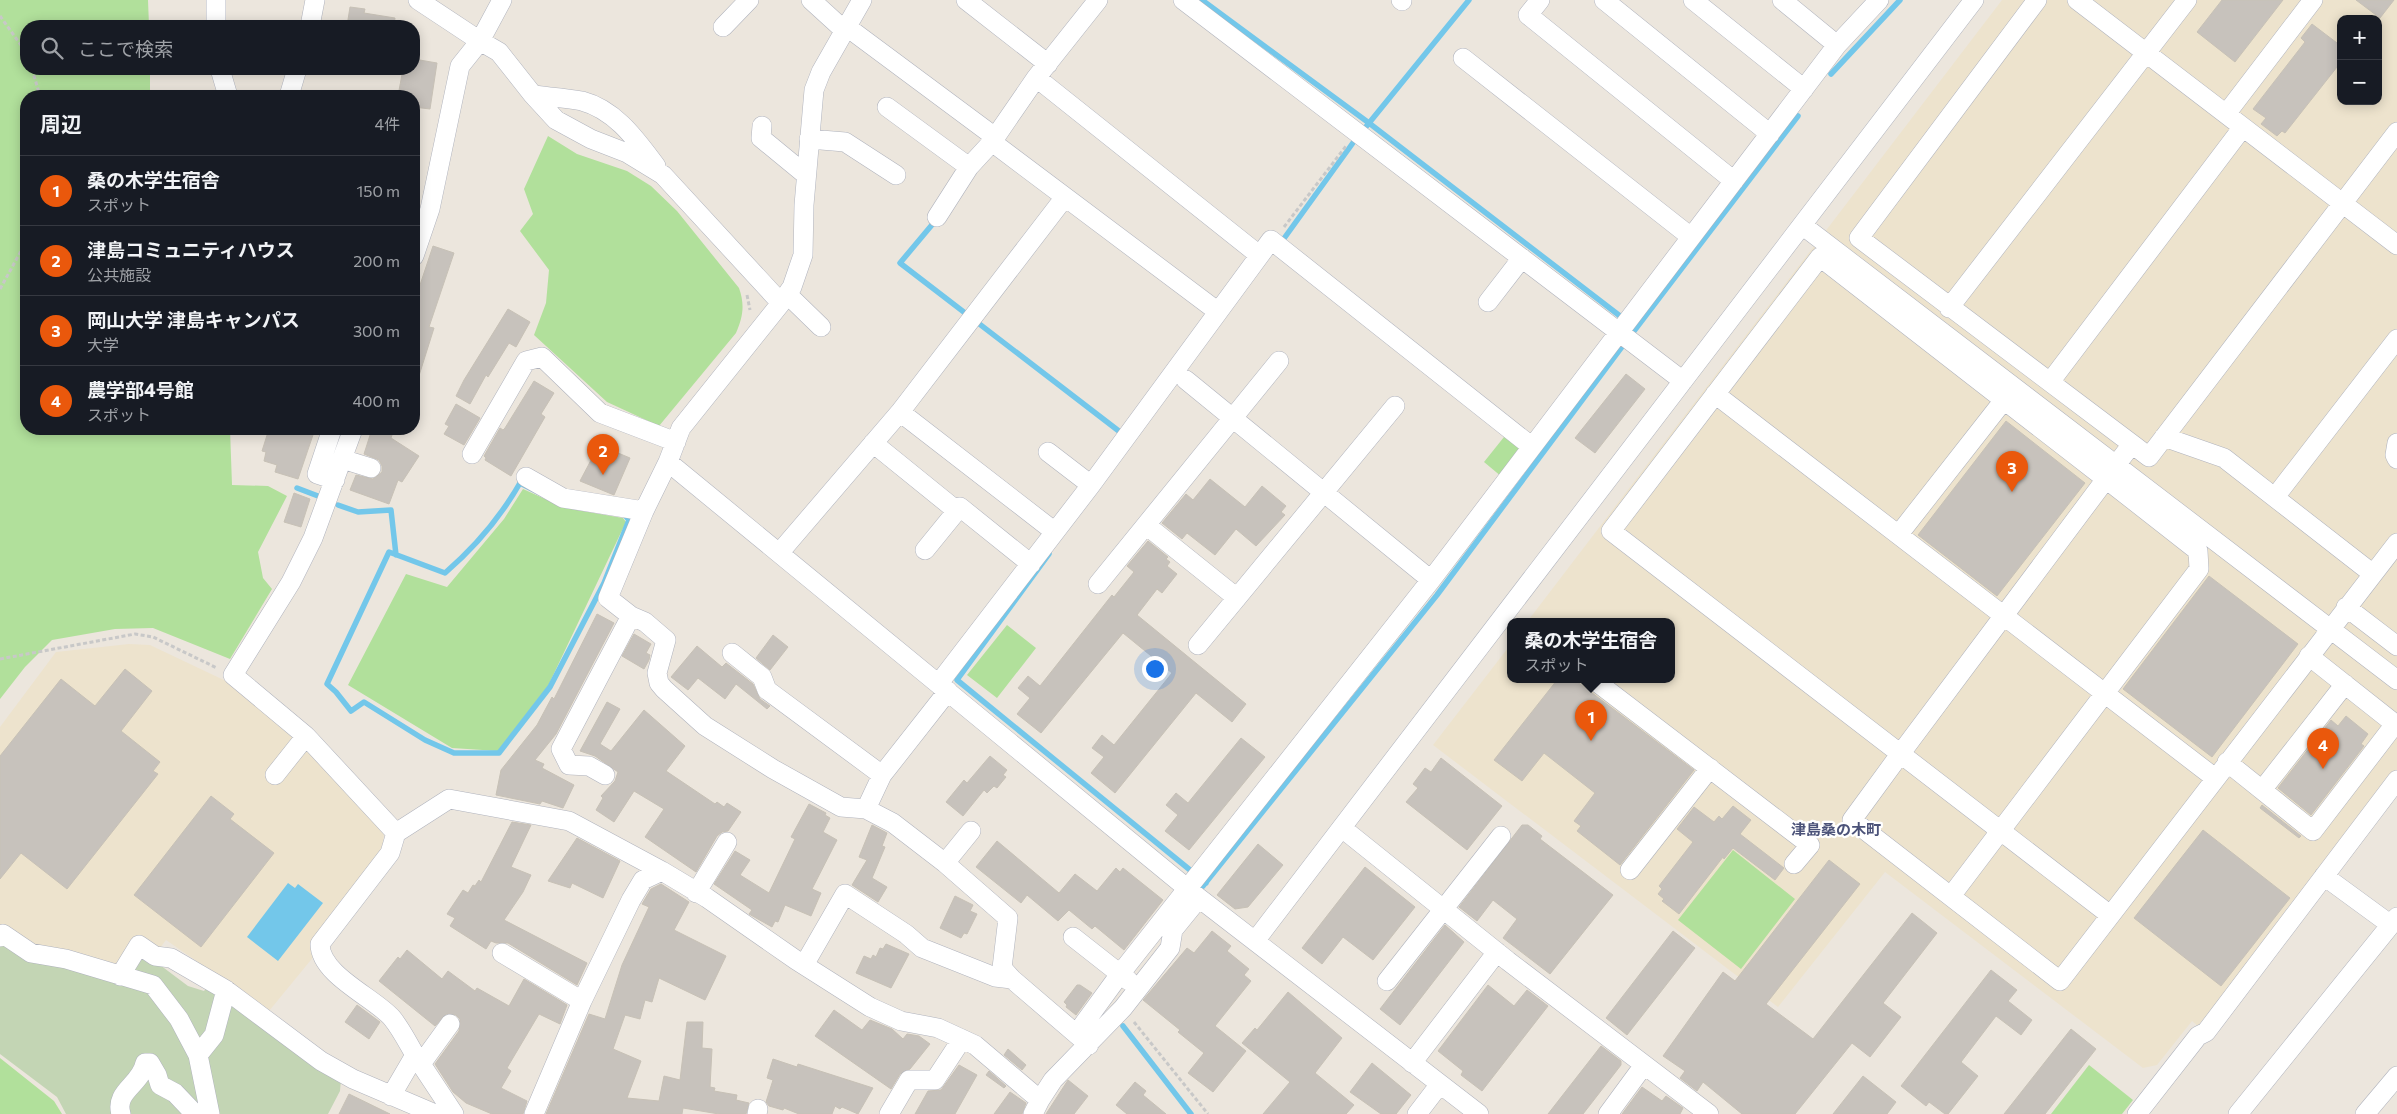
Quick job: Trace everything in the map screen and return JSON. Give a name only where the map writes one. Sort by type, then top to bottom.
[{"type":"street","points":[[216,0],[216,20]]},
{"type":"street","points":[[418,0],[499,52],[556,120],[592,140],[627,153],[663,175]]},
{"type":"street","points":[[420,238],[430,209],[460,66],[480,41],[502,0]]},
{"type":"street","points":[[723,27],[749,0]]},
{"type":"street","points":[[811,0],[1065,197],[1217,311]]},
{"type":"street","points":[[862,0],[821,72],[814,90],[806,175],[803,255],[792,287],[681,428],[608,598],[631,616],[645,622],[666,640],[657,673],[659,683],[706,726],[774,769],[842,807],[866,809],[893,824],[945,863],[1008,918],[1002,968],[1012,979],[1083,1039]]},
{"type":"street","points":[[966,0],[1048,64]]},
{"type":"street","points":[[937,218],[970,167],[995,143],[1048,64],[1098,0]]},
{"type":"street","points":[[1183,0],[1683,381]]},
{"type":"street","points":[[1540,0],[1528,15],[1734,181]]},
{"type":"street","points":[[1604,0],[1770,134]]},
{"type":"street","points":[[1693,0],[1804,89]]},
{"type":"street","points":[[1782,0],[1837,45]]},
{"type":"street","points":[[454,1114],[391,1017],[355,991],[322,957],[320,950],[320,944],[390,853],[396,833],[449,799],[569,821],[662,871],[870,1007],[901,1021],[938,1028],[975,1045],[1036,1107],[1083,1039],[1120,974],[1196,884],[1532,446],[1626,338],[1692,237],[1837,45],[1878,0]]},
{"type":"street","points":[[1510,618],[1683,381],[1974,0]]},
{"type":"street","points":[[2037,0],[1859,238],[1949,308],[2149,457],[2397,132]]},
{"type":"street","points":[[2077,0],[2397,245]]},
{"type":"street","points":[[1949,308],[2187,0]]},
{"type":"street","points":[[2226,114],[2313,0]]},
{"type":"street","points":[[1463,58],[1692,237]]},
{"type":"street","points":[[222,75],[226,90]]},
{"type":"street","points":[[291,90],[295,75]]},
{"type":"street","points":[[1043,83],[1259,255]]},
{"type":"street","points":[[533,94],[584,102],[607,112],[631,133],[663,175],[784,298],[821,327]]},
{"type":"street","points":[[887,107],[970,167]]},
{"type":"street","points":[[762,126],[761,138],[806,175]]},
{"type":"street","points":[[2050,382],[2243,127]]},
{"type":"street","points":[[809,139],[845,142],[896,175]]},
{"type":"street","points":[[780,552],[900,412],[1065,197]]},
{"type":"street","points":[[1802,225],[2111,472],[2198,551],[2199,570],[1951,896]]},
{"type":"street","points":[[866,809],[882,775],[1054,532],[1091,485],[1259,255],[1276,244],[1532,446]]},
{"type":"street","points":[[2110,915],[1611,530],[1820,257],[2004,400],[2111,472],[2397,680]]},
{"type":"street","points":[[1488,302],[1522,258]]},
{"type":"street","points":[[2275,497],[2397,339]]},
{"type":"street","points":[[472,454],[526,361],[542,357],[600,413],[676,442]]},
{"type":"street","points":[[1098,584],[1279,361]]},
{"type":"street","points":[[1186,380],[1431,580]]},
{"type":"street","points":[[1715,394],[1900,534],[2215,778]]},
{"type":"street","points":[[1900,534],[2004,400]]},
{"type":"street","points":[[1198,645],[1395,406]]},
{"type":"street","points":[[900,412],[1054,532]]},
{"type":"street","points":[[330,435],[317,474],[335,480]]},
{"type":"street","points":[[350,435],[335,480],[312,538],[291,582],[233,675],[306,736],[396,833]]},
{"type":"street","points":[[2164,437],[2224,458],[2373,574]]},
{"type":"street","points":[[873,443],[957,511]]},
{"type":"street","points":[[2132,444],[1852,820],[2060,981],[2397,543]]},
{"type":"street","points":[[2397,444],[2395,456],[2397,459]]},
{"type":"street","points":[[1048,452],[1091,485]]},
{"type":"street","points":[[342,459],[371,468]]},
{"type":"street","points":[[668,462],[944,687],[1196,884],[1255,942],[1479,1114]]},
{"type":"street","points":[[526,478],[563,498],[644,511]]},
{"type":"street","points":[[925,550],[960,507],[1031,564]]},
{"type":"street","points":[[1146,525],[1237,598]]},
{"type":"street","points":[[2346,607],[2397,646]]},
{"type":"street","points":[[606,775],[589,766],[568,765],[561,749],[631,616]]},
{"type":"street","points":[[1255,942],[1342,828],[1506,624]]},
{"type":"street","points":[[732,653],[762,677],[767,690],[882,775]]},
{"type":"street","points":[[2228,762],[2313,830],[2395,724],[2309,656]]},
{"type":"street","points":[[1598,683],[1810,845],[1794,864]]},
{"type":"street","points":[[2262,790],[2345,684]]},
{"type":"street","points":[[275,775],[306,736]]},
{"type":"street","points":[[1630,870],[1710,768]]},
{"type":"street","points":[[2137,1114],[2198,1036],[2206,1032],[2397,780]]},
{"type":"street","points":[[1342,828],[1497,952],[1709,1114]]},
{"type":"street","points":[[945,863],[971,831]]},
{"type":"street","points":[[1387,981],[1502,836]]},
{"type":"street","points":[[696,893],[727,842]]},
{"type":"street","points":[[534,1114],[582,1001],[635,893],[644,880],[662,871]]},
{"type":"street","points":[[2238,1114],[2393,927],[2324,876]]},
{"type":"street","points":[[1083,1039],[1123,1008],[1170,948],[1173,930],[1196,884]]},
{"type":"street","points":[[804,965],[845,894],[906,934],[922,948],[995,977],[1012,979]]},
{"type":"street","points":[[0,937],[3,934],[31,952],[66,959],[152,985],[179,1019],[198,1055],[210,1114]]},
{"type":"street","points":[[1073,937],[1138,989]]},
{"type":"street","points":[[120,976],[139,945],[155,956],[171,958],[226,990],[321,1061],[353,1079],[435,1114]]},
{"type":"street","points":[[1412,1063],[1497,952]]},
{"type":"street","points":[[502,953],[582,1001]]},
{"type":"street","points":[[198,1055],[214,1035],[226,990]]},
{"type":"street","points":[[391,1096],[418,1059],[450,1024]]},
{"type":"street","points":[[889,1114],[909,1080],[934,1080],[962,1039]]},
{"type":"street","points":[[121,1114],[119,1108],[122,1096],[138,1081],[144,1071],[145,1063],[150,1062],[160,1085],[176,1093],[195,1114]]},
{"type":"street","points":[[1608,1114],[1644,1065]]},
{"type":"street","points":[[2365,1114],[2397,1076]]},
{"type":"street","points":[[1417,1114],[1440,1084]]},
{"type":"path","points":[[0,16],[20,44]]},
{"type":"path","points":[[34,75],[38,90]]},
{"type":"path","points":[[1276,244],[1282,229],[1357,132]]},
{"type":"path","points":[[0,289],[20,253]]},
{"type":"path","points":[[747,292],[750,305],[749,317]]},
{"type":"path","points":[[0,659],[135,634],[152,636],[233,675]]},
{"type":"path","points":[[1123,1008],[1208,1114]]},
{"type":"shaded area","points":[[2002,0],[2397,0],[2397,770],[2198,1026],[2192,1021],[2157,1065],[2143,1068],[1885,872],[1778,1007],[1433,745],[1507,649],[1507,683],[1675,683],[1675,618],[1530,618]]},
{"type":"shaded area","points":[[129,644],[150,645],[228,682],[280,720],[384,829],[383,850],[315,955],[269,1011],[166,940],[157,952],[118,970],[31,948],[0,932],[0,727],[56,652]]},
{"type":"green space","points":[[0,0],[148,0],[149,20],[20,20],[20,75],[150,75],[150,90],[20,90],[20,435],[230,435],[232,485],[268,486],[287,496],[258,552],[263,578],[272,589],[230,659],[153,628],[115,629],[52,640],[25,667],[0,699]]},
{"type":"green space","points":[[548,136],[577,154],[627,171],[651,186],[677,211],[739,288],[742,311],[736,333],[659,426],[607,402],[534,335],[546,303],[549,270],[520,231],[533,214],[524,189]]},
{"type":"green space","points":[[1508,432],[1520,442],[1520,455],[1502,477],[1484,462]]},
{"type":"green space","points":[[523,489],[565,508],[623,518],[626,522],[548,686],[498,751],[452,748],[348,685],[406,574],[447,587],[504,519]]},
{"type":"green space","points":[[1007,625],[1036,648],[997,698],[967,675]]},
{"type":"green space","points":[[1733,850],[1795,899],[1741,969],[1678,920]]},
{"type":"green space","points":[[0,942],[121,979],[140,950],[188,986],[204,991],[208,986],[341,1079],[340,1091],[328,1114],[66,1114],[57,1097],[0,1054]]},
{"type":"green space","points":[[0,1058],[54,1101],[62,1114],[0,1114]]},
{"type":"green space","points":[[2089,1065],[2133,1100],[2122,1114],[2051,1114]]},
{"type":"water","points":[[288,883],[295,888],[298,884],[323,903],[278,961],[247,937]]},
{"type":"building","points":[[2222,0],[2283,0],[2235,62],[2197,32]]},
{"type":"building","points":[[2356,0],[2394,0],[2382,15],[2376,15]]},
{"type":"building","points":[[350,7],[365,9],[364,13],[395,18],[395,20],[348,20]]},
{"type":"building","points":[[2312,24],[2337,43],[2337,67],[2285,133],[2282,131],[2277,136],[2261,124],[2266,118],[2253,109],[2305,42],[2301,38]]},
{"type":"building","points":[[420,60],[437,63],[430,109],[420,108],[420,90],[399,90],[402,75],[420,75]]},
{"type":"building","points":[[433,246],[454,253],[429,327],[434,328],[420,372],[420,285]]},
{"type":"building","points":[[508,309],[530,322],[516,347],[509,343],[488,377],[486,375],[470,404],[456,396]]},
{"type":"building","points":[[1626,374],[1645,389],[1595,453],[1575,438]]},
{"type":"building","points":[[534,381],[554,393],[541,414],[545,417],[511,476],[485,460],[484,456],[500,428],[503,430],[505,428]]},
{"type":"building","points":[[456,404],[480,418],[464,445],[444,434],[449,426],[445,424]]},
{"type":"building","points":[[2006,421],[2085,483],[1997,596],[1918,535]]},
{"type":"building","points":[[267,435],[313,435],[298,479],[275,472],[277,465],[264,461],[266,452],[262,451]]},
{"type":"building","points":[[370,435],[392,435],[391,438],[419,456],[402,482],[398,480],[389,504],[350,490],[356,475],[373,479],[382,472],[379,460],[364,454]]},
{"type":"building","points":[[599,445],[630,458],[614,495],[580,481]]},
{"type":"building","points":[[1210,479],[1245,507],[1262,486],[1286,506],[1281,512],[1285,515],[1256,546],[1236,529],[1215,555],[1187,533],[1182,539],[1162,523],[1186,494],[1193,500]]},
{"type":"building","points":[[294,493],[310,499],[301,527],[284,522]]},
{"type":"building","points":[[1148,541],[1168,557],[1166,559],[1170,562],[1167,566],[1177,574],[1162,593],[1157,589],[1137,615],[1246,704],[1232,722],[1196,693],[1115,793],[1091,773],[1104,757],[1092,748],[1102,735],[1114,745],[1172,673],[1123,633],[1041,733],[1017,714],[1030,698],[1018,688],[1028,676],[1040,686],[1112,595],[1114,597],[1134,572],[1127,566]]},
{"type":"building","points":[[2209,576],[2298,644],[2212,757],[2123,689]]},
{"type":"building","points":[[597,614],[614,623],[556,734],[535,760],[544,764],[542,768],[574,785],[563,808],[542,801],[540,804],[496,795],[501,770],[537,725],[552,697],[554,699]]},
{"type":"building","points":[[634,634],[651,644],[646,653],[650,655],[649,660],[644,669],[622,656]]},
{"type":"building","points":[[773,635],[788,647],[770,670],[756,658]]},
{"type":"building","points":[[697,646],[722,667],[726,663],[753,684],[760,699],[770,706],[767,709],[736,684],[725,699],[698,678],[688,690],[671,677]]},
{"type":"building","points":[[125,669],[152,691],[121,731],[160,762],[153,771],[158,774],[67,889],[21,853],[0,879],[0,756],[61,679],[95,706]]},
{"type":"building","points":[[1555,683],[1579,683],[1694,770],[1620,865],[1577,831],[1581,826],[1574,821],[1595,793],[1544,753],[1522,781],[1494,760]]},
{"type":"building","points":[[607,702],[620,709],[600,744],[611,751],[644,710],[685,746],[666,771],[715,804],[717,802],[724,807],[727,803],[741,812],[728,831],[722,832],[717,836],[696,872],[645,837],[664,809],[634,791],[614,822],[596,810],[603,798],[601,796],[615,781],[618,772],[595,756],[580,751]]},
{"type":"building","points":[[2346,716],[2368,734],[2361,744],[2364,746],[2311,815],[2278,788],[2331,720],[2338,726]]},
{"type":"building","points":[[1241,738],[1265,757],[1189,850],[1165,831],[1178,815],[1166,805],[1176,793],[1188,803]]},
{"type":"building","points":[[990,756],[1007,770],[1003,775],[1006,777],[997,788],[994,786],[987,793],[984,790],[963,816],[946,802],[964,780],[967,783]]},
{"type":"building","points":[[1441,758],[1502,806],[1467,850],[1406,802],[1418,788],[1413,784],[1425,768],[1431,772]]},
{"type":"building","points":[[211,796],[234,814],[230,819],[274,853],[201,947],[134,895]]},
{"type":"building","points":[[809,804],[826,813],[825,815],[830,818],[823,832],[837,840],[812,889],[821,893],[811,916],[785,905],[778,922],[775,921],[772,927],[749,914],[752,910],[714,884],[735,851],[750,860],[740,875],[769,893],[795,839],[791,837]]},
{"type":"building","points":[[2262,805],[2301,836],[2299,838],[2260,808]]},
{"type":"building","points":[[1733,806],[1751,820],[1740,834],[1784,868],[1775,880],[1733,848],[1724,859],[1723,857],[1679,914],[1662,901],[1664,899],[1658,894],[1662,889],[1659,886],[1693,842],[1677,829],[1694,807],[1714,822],[1719,816],[1722,819]]},
{"type":"building","points":[[512,822],[531,825],[511,867],[531,875],[523,892],[504,920],[587,963],[577,985],[508,943],[491,941],[486,949],[450,926],[455,918],[447,914],[463,890],[468,893],[473,885],[475,886],[479,880],[481,882]]},
{"type":"building","points":[[872,825],[887,833],[882,846],[885,847],[872,878],[887,887],[878,902],[852,885],[867,860],[859,857]]},
{"type":"building","points":[[1522,825],[1528,825],[1542,836],[1540,839],[1613,895],[1550,974],[1503,938],[1517,919],[1493,900],[1477,921],[1459,907]]},
{"type":"building","points":[[2203,830],[2290,898],[2221,986],[2134,918]]},
{"type":"building","points":[[577,838],[620,861],[603,898],[572,883],[570,888],[548,881]]},
{"type":"building","points":[[997,841],[1059,893],[1075,874],[1097,891],[1116,868],[1120,872],[1123,868],[1163,900],[1124,950],[1095,926],[1092,929],[1069,910],[1058,921],[1027,895],[1021,903],[976,867]]},
{"type":"building","points":[[1258,844],[1283,865],[1248,907],[1235,909],[1217,895]]},
{"type":"building","points":[[1829,860],[1860,884],[1766,1004],[1813,1039],[1912,913],[1937,933],[1883,1003],[1901,1017],[1870,1057],[1852,1043],[1795,1114],[1742,1114],[1703,1082],[1697,1091],[1680,1078],[1685,1071],[1663,1056],[1723,972],[1735,981]]},
{"type":"building","points":[[1365,867],[1415,907],[1373,960],[1343,937],[1322,964],[1302,948]]},
{"type":"building","points":[[661,884],[689,902],[674,930],[726,956],[705,1000],[659,978],[652,1002],[645,1000],[640,1019],[625,1015],[613,1049],[641,1061],[627,1098],[659,1101],[664,1076],[680,1080],[687,1022],[703,1022],[702,1048],[712,1049],[710,1087],[715,1088],[714,1091],[737,1095],[736,1100],[749,1103],[746,1114],[719,1114],[683,1108],[682,1114],[546,1114],[589,1014],[605,1019],[622,965],[649,907],[642,904],[651,889]]},
{"type":"building","points":[[955,896],[973,905],[970,911],[977,914],[967,934],[964,933],[961,938],[940,928]]},
{"type":"building","points":[[1445,925],[1464,942],[1400,1025],[1380,1009]]},
{"type":"building","points":[[1212,931],[1231,946],[1227,951],[1249,969],[1244,975],[1251,981],[1215,1026],[1246,1051],[1213,1092],[1188,1073],[1204,1053],[1178,1032],[1180,1030],[1143,1000],[1187,948],[1194,953]]},
{"type":"building","points":[[1673,931],[1695,948],[1627,1035],[1606,1018]]},
{"type":"building","points":[[886,944],[909,954],[891,988],[856,973],[864,956],[871,959],[873,955],[876,957],[880,948],[883,949]]},
{"type":"building","points":[[407,950],[442,979],[448,971],[475,991],[477,988],[509,1006],[524,979],[567,1005],[560,1024],[539,1014],[507,1068],[511,1071],[501,1088],[527,1101],[523,1114],[492,1114],[466,1103],[453,1092],[435,1064],[459,1031],[460,1019],[456,1015],[446,1014],[435,1026],[379,981],[398,957],[400,959]]},
{"type":"building","points":[[1991,970],[2017,990],[2008,1001],[2032,1020],[2021,1035],[1996,1016],[1961,1062],[1978,1076],[1948,1114],[1945,1114],[1929,1102],[1926,1106],[1901,1086]]},
{"type":"building","points":[[1077,985],[1092,993],[1076,1015],[1066,1007],[1067,1005],[1064,1002]]},
{"type":"building","points":[[1488,985],[1514,1006],[1527,990],[1548,1006],[1482,1091],[1461,1075],[1463,1071],[1438,1051]]},
{"type":"building","points":[[1288,992],[1342,1038],[1315,1073],[1354,1105],[1346,1114],[1263,1114],[1290,1082],[1242,1043],[1255,1028],[1257,1030]]},
{"type":"building","points":[[357,1005],[380,1022],[369,1039],[345,1022]]},
{"type":"building","points":[[834,1010],[862,1030],[870,1020],[892,1029],[903,1039],[907,1034],[919,1036],[930,1044],[910,1069],[900,1074],[891,1089],[815,1036]]},
{"type":"building","points":[[2071,1029],[2096,1049],[2045,1114],[2004,1114]]},
{"type":"building","points":[[1601,1046],[1621,1061],[1621,1065],[1583,1114],[1548,1114]]},
{"type":"building","points":[[1008,1049],[1026,1065],[1022,1070],[1004,1055]]},
{"type":"building","points":[[773,1059],[797,1067],[798,1064],[873,1088],[858,1114],[835,1106],[832,1114],[799,1114],[784,1108],[783,1110],[769,1106],[766,1102],[773,1080],[767,1078]]},
{"type":"building","points":[[1372,1063],[1411,1095],[1396,1114],[1381,1114],[1350,1092]]},
{"type":"building","points":[[959,1065],[977,1075],[955,1114],[915,1114],[928,1091],[941,1090]]},
{"type":"building","points":[[989,1071],[1006,1086],[1004,1088],[986,1075]]},
{"type":"building","points":[[1863,1076],[1896,1102],[1887,1114],[1833,1114]]},
{"type":"building","points":[[1068,1080],[1088,1096],[1074,1114],[1046,1114]]},
{"type":"building","points":[[1135,1082],[1146,1091],[1143,1095],[1166,1114],[1127,1114],[1116,1105]]},
{"type":"building","points":[[1642,1087],[1662,1101],[1666,1096],[1683,1108],[1680,1114],[1622,1114]]},
{"type":"building","points":[[1010,1092],[1026,1103],[1022,1114],[994,1114]]},
{"type":"building","points":[[349,1094],[390,1114],[339,1114]]},
{"type":"waterway","points":[[1202,0],[1369,123],[1620,316]]},
{"type":"waterway","points":[[1365,128],[1469,0]]},
{"type":"waterway","points":[[1831,74],[1900,0]]},
{"type":"waterway","points":[[1203,886],[1437,595],[1621,348],[1798,116]]},
{"type":"waterway","points":[[1280,244],[1355,140]]},
{"type":"waterway","points":[[936,220],[900,263],[1124,435]]},
{"type":"waterway","points":[[520,483],[564,505],[624,514],[629,520],[604,583],[550,687],[499,753],[454,753],[425,740],[364,702],[351,711],[327,684],[389,552],[445,573],[467,553],[486,531],[520,483]]},
{"type":"waterway","points":[[297,488],[318,496]]},
{"type":"waterway","points":[[338,505],[358,512],[391,510],[396,555]]},
{"type":"waterway","points":[[1049,554],[957,680],[1206,883]]},
{"type":"waterway","points":[[1123,1026],[1191,1114]]},
{"type":"place","name":"津島コミュニティハウス","points":[[603,475]]},
{"type":"place","name":"岡山大学 津島キャンパス","points":[[2012,492]]},
{"type":"place","name":"桑の木学生宿舎","points":[[1591,741]]},
{"type":"place","name":"農学部4号館","points":[[2323,769]]},
{"type":"district","name":"津島桑の木町","points":[[1836,829]]}]
